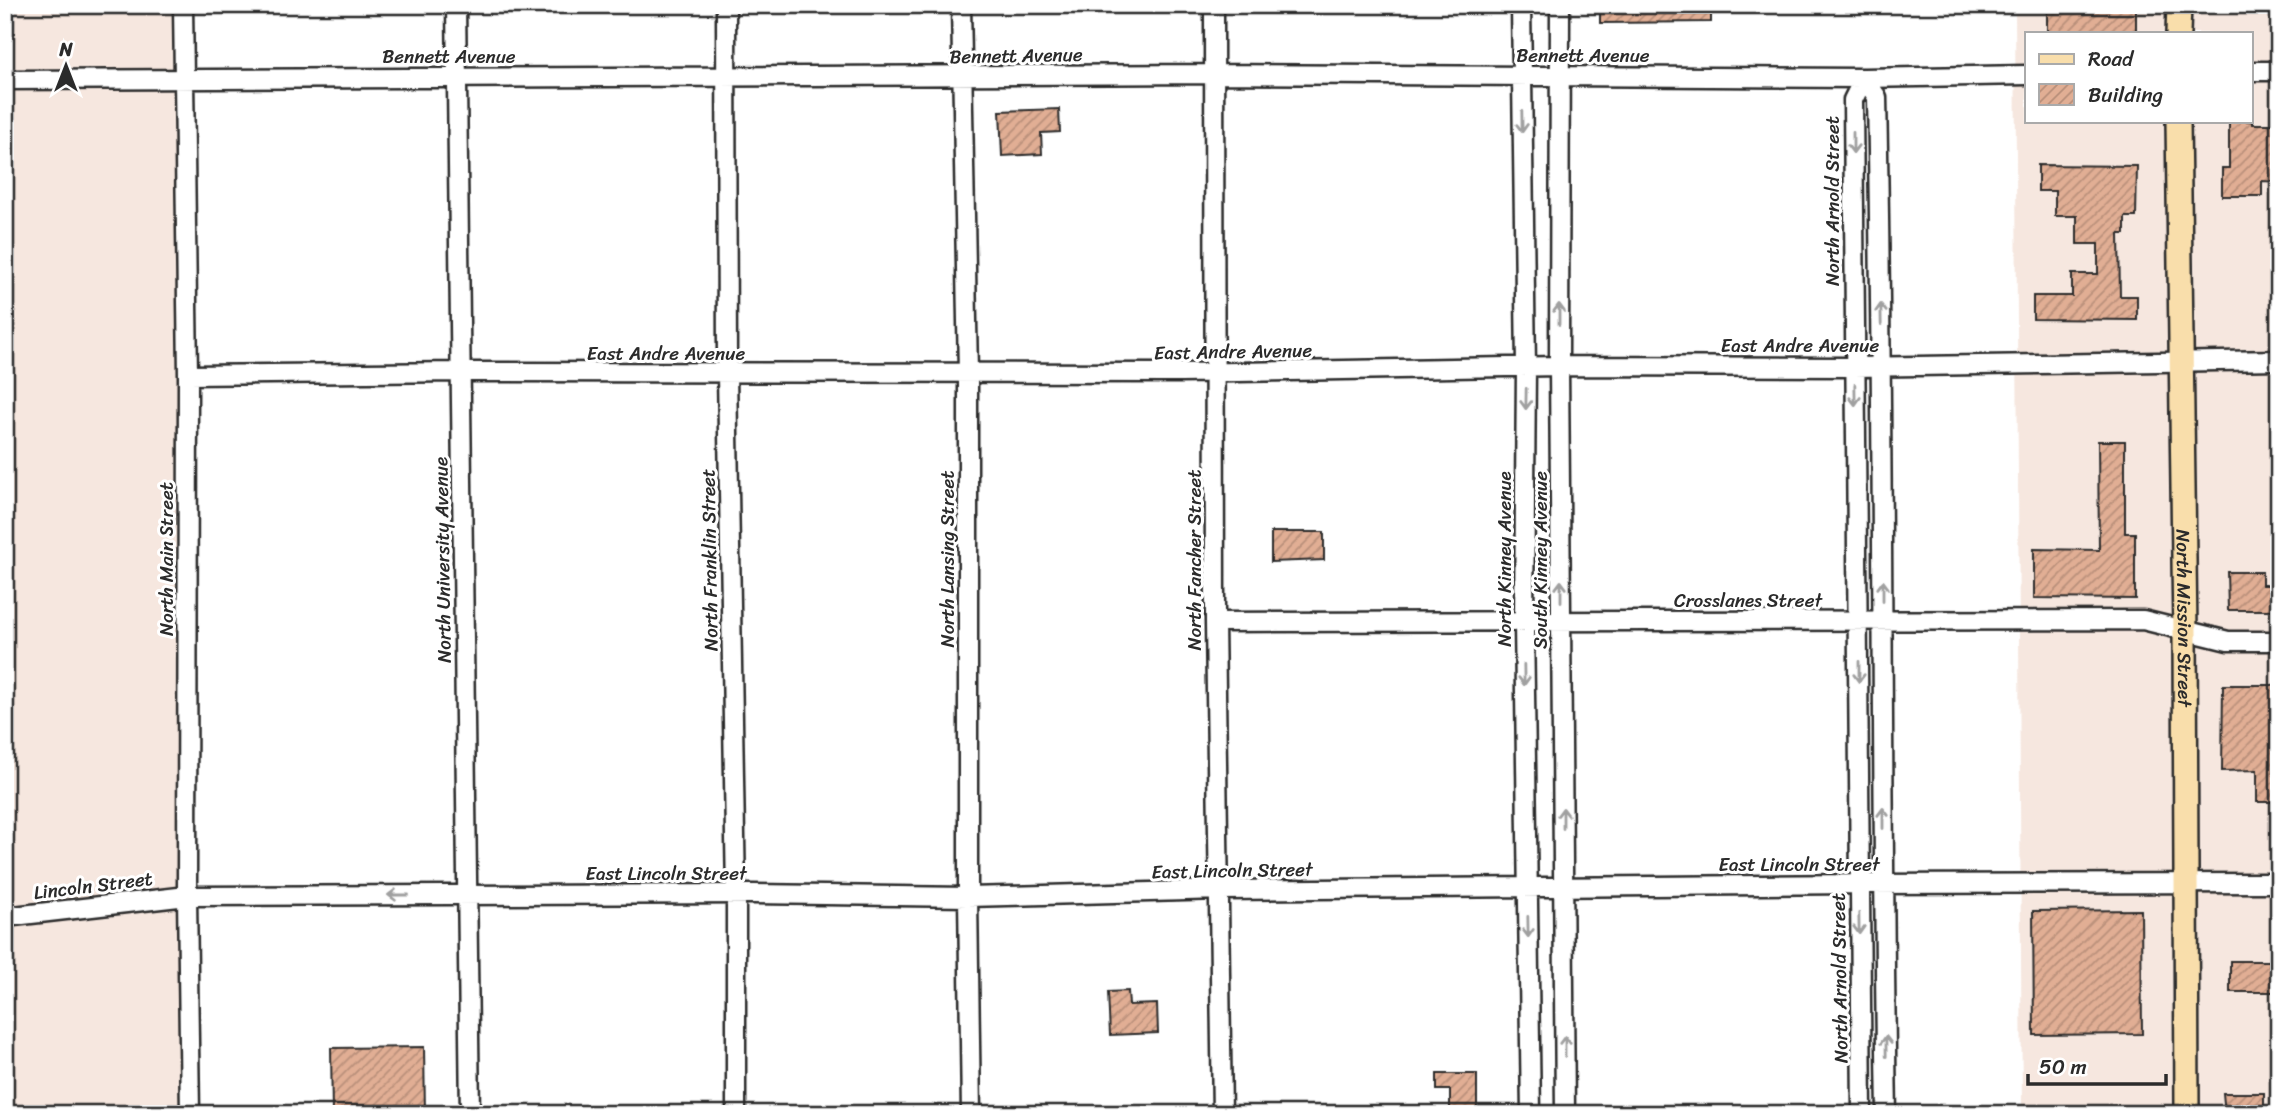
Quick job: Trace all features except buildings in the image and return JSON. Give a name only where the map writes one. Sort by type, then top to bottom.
[{"type":"main road","points":[[2178,32],[2179,5]]},
{"type":"main road","name":"North Mission Street","points":[[2178,122],[2185,632],[2187,1114]]},
{"type":"street","name":"North Main Street","points":[[183,5],[188,375],[187,896],[190,1114]]},
{"type":"street","name":"North University Avenue","points":[[456,5],[470,1114]]},
{"type":"street","name":"North Franklin Street","points":[[726,5],[727,374],[736,894],[736,1114]]},
{"type":"street","name":"North Lansing Street","points":[[961,5],[968,373],[968,897],[971,1114]]},
{"type":"street","name":"North Fancher Street","points":[[1214,5],[1215,622],[1223,1114]]},
{"type":"street","name":"North Kinney Avenue","points":[[1521,5],[1526,367],[1524,623],[1531,1114]]},
{"type":"street","name":"South Kinney Avenue","points":[[1560,5],[1559,366],[1565,1114]]},
{"type":"street","points":[[2252,71],[2279,71]]},
{"type":"street","name":"Bennett Avenue","points":[[5,80],[1214,74],[1864,78],[2025,75]]},
{"type":"street","points":[[1864,78],[1877,97],[1882,366],[1883,884],[1887,1114]]},
{"type":"street","name":"North Arnold Street","points":[[1862,1114],[1853,100],[1864,78]]},
{"type":"street","name":"East Andre Avenue","points":[[188,375],[461,372],[1215,372],[1559,366],[1855,367],[2279,360]]},
{"type":"street","name":"Crosslanes Street","points":[[1215,622],[2143,620],[2228,641],[2279,641]]},
{"type":"street","name":"East Lincoln Street","points":[[187,896],[736,894],[968,897],[1221,890],[2279,883]]},
{"type":"street","name":"Lincoln Street","points":[[11,916],[187,896]]},
{"type":"shaded area","points":[[5,5],[184,5],[190,1114],[5,1114]]},
{"type":"shaded area","points":[[2015,5],[2279,5],[2279,1114],[2022,1114]]}]
